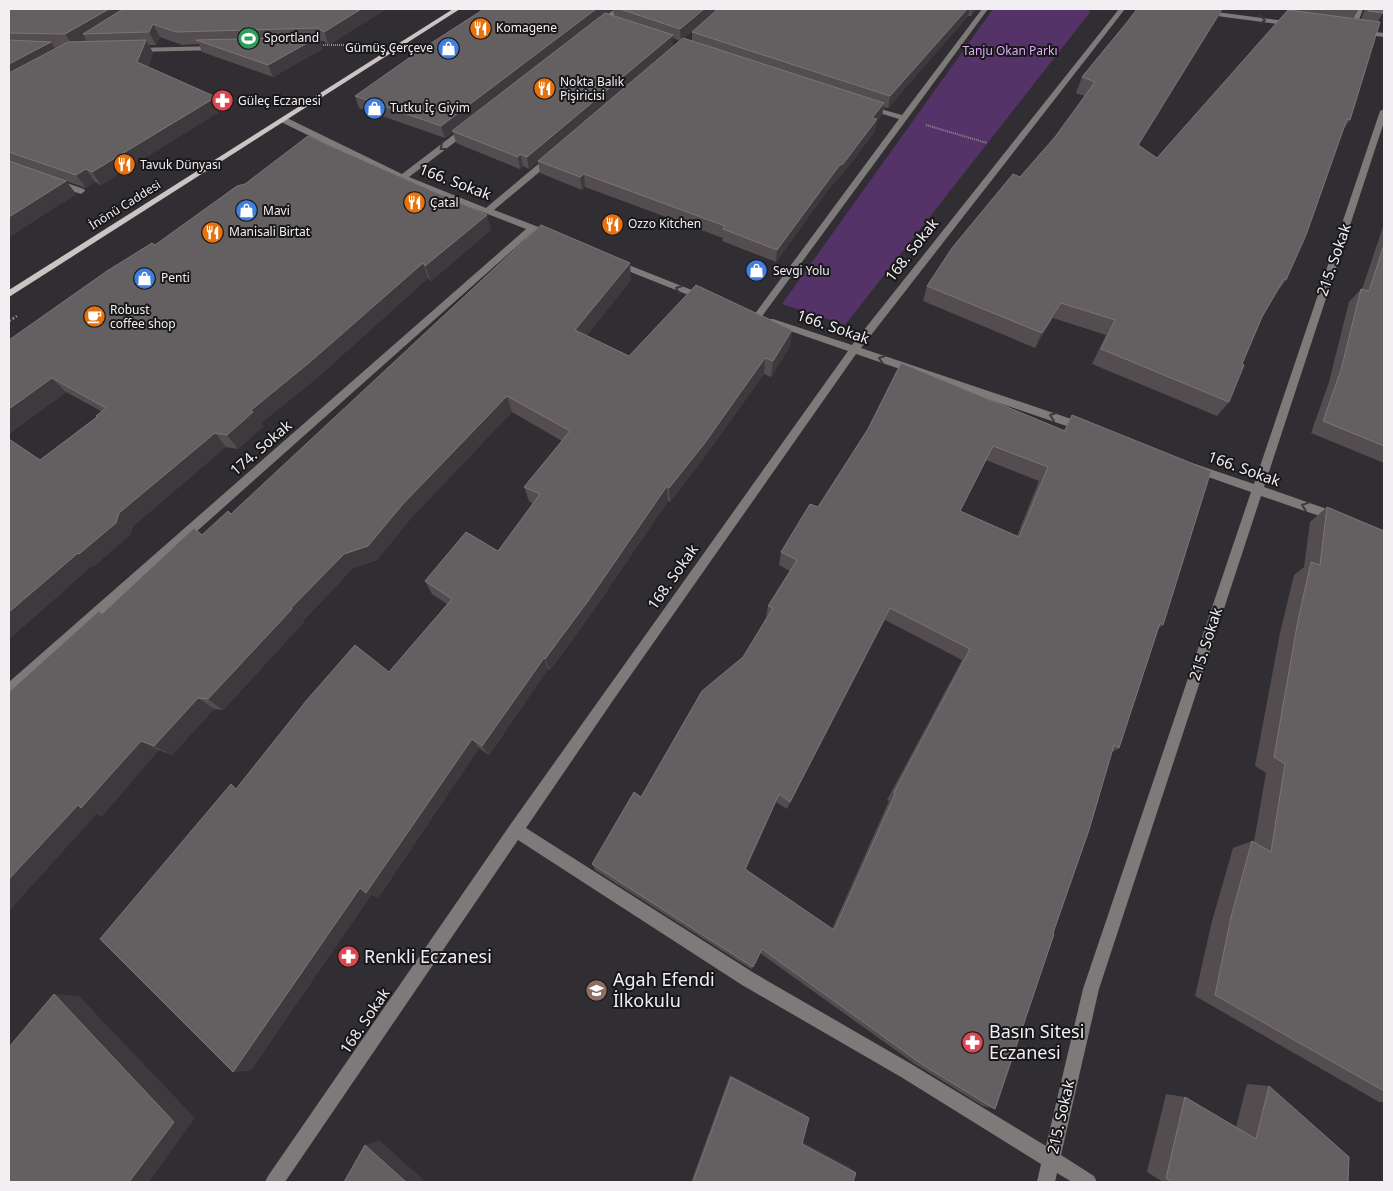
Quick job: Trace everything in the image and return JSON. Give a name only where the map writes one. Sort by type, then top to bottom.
[{"type":"main road","name":"İnönü Caddesi","points":[[9,294],[458,9]]},
{"type":"street","points":[[589,33],[619,9]]},
{"type":"street","points":[[858,103],[904,118],[985,9]]},
{"type":"street","name":"168. Sokak","points":[[274,1182],[608,695],[854,350],[1122,9]]},
{"type":"street","points":[[1179,9],[1302,25]]},
{"type":"street","points":[[1244,18],[1246,9]]},
{"type":"street","points":[[1351,31],[1360,9]]},
{"type":"street","points":[[605,20],[614,23]]},
{"type":"street","points":[[1341,30],[1384,35]]},
{"type":"street","points":[[124,50],[223,48]]},
{"type":"street","name":"215. Sokak","points":[[1046,1182],[1090,989],[1384,111]]},
{"type":"street","name":"166. Sokak","points":[[904,118],[752,315],[1092,430]]},
{"type":"street","name":"166. Sokak","points":[[284,120],[403,178],[489,210],[559,239]]},
{"type":"street","points":[[403,178],[473,124]]},
{"type":"street","points":[[489,210],[556,154]]},
{"type":"street","points":[[45,179],[82,191]]},
{"type":"street","name":"174. Sokak","points":[[9,690],[533,228]]},
{"type":"street","points":[[603,258],[710,300]]},
{"type":"street","name":"166. Sokak","points":[[1184,464],[1348,521]]},
{"type":"street","points":[[515,830],[748,979],[907,1071],[1088,1182]]},
{"type":"path","points":[[323,45],[355,44]]},
{"type":"path","points":[[904,118],[1011,150]]},
{"type":"green space","name":"Tanju Okan Parkı","points":[[993,9],[1081,9],[1091,11],[845,325],[782,304]]},
{"type":"building","points":[[9,9],[109,9],[65,34],[9,33]]},
{"type":"building","points":[[123,9],[361,9],[324,32],[318,28],[176,32],[153,24],[149,32],[83,34]]},
{"type":"building","points":[[484,9],[596,9],[441,126],[355,96],[419,51]]},
{"type":"building","points":[[620,9],[704,9],[680,29]]},
{"type":"building","points":[[718,9],[967,9],[890,96],[692,32]]},
{"type":"building","points":[[1137,9],[1222,9],[1138,145],[1157,158],[1288,10],[1380,22],[1350,120],[1347,119],[1306,235],[1286,280],[1284,279],[1262,317],[1242,364],[1244,365],[1229,402],[1101,349],[1115,320],[1061,303],[1042,333],[927,286],[952,248],[1013,174],[1020,177],[1055,137],[1095,82],[1082,77]]},
{"type":"building","points":[[1369,9],[1384,9],[1383,13],[1368,11]]},
{"type":"building","points":[[605,13],[673,35],[527,157],[520,154],[518,157],[452,131]]},
{"type":"building","points":[[318,37],[268,65],[196,40]]},
{"type":"building","points":[[683,38],[884,103],[872,118],[877,119],[830,178],[777,250],[723,229],[725,226],[584,174],[580,177],[538,161]]},
{"type":"building","points":[[9,40],[51,42],[9,64]]},
{"type":"building","points":[[146,40],[137,62],[216,97],[92,172],[86,169],[76,175],[9,152],[9,73],[68,42]]},
{"type":"building","points":[[308,136],[487,215],[425,266],[423,263],[310,362],[250,411],[253,412],[227,435],[215,433],[119,513],[116,523],[9,612],[9,439],[40,460],[106,408],[52,378],[9,409],[9,340],[107,271],[152,243],[155,245],[237,186],[245,184]]},
{"type":"building","points":[[9,161],[66,181],[9,217]]},
{"type":"building","points":[[541,225],[630,263],[575,330],[629,356],[696,285],[792,330],[773,361],[765,358],[704,444],[669,488],[667,486],[588,601],[544,658],[482,746],[472,739],[366,893],[360,888],[233,1072],[100,939],[231,784],[236,789],[306,701],[355,645],[389,672],[452,599],[425,581],[466,532],[498,551],[540,494],[524,487],[570,431],[507,396],[403,504],[368,546],[344,554],[291,608],[208,699],[198,698],[154,746],[141,741],[81,808],[78,805],[9,879],[9,692],[99,611],[102,614],[194,528],[202,535],[228,511],[231,514]]},
{"type":"building","points":[[1384,245],[1384,446],[1323,421],[1341,370],[1361,289],[1369,291]]},
{"type":"building","points":[[901,363],[1065,431],[1072,415],[1211,471],[1163,625],[1160,623],[1119,748],[1114,745],[1089,830],[995,1109],[923,1065],[762,949],[753,967],[592,864],[634,792],[641,797],[702,691],[743,657],[773,608],[768,606],[797,560],[781,552],[810,504],[818,507],[868,429]],"holes":[[[993,446],[1048,467],[1019,537],[960,511]],[[890,608],[970,649],[894,792],[895,794],[834,930],[745,869],[779,794],[790,802]]]},
{"type":"building","points":[[1327,507],[1384,531],[1384,1091],[1215,995],[1231,917],[1252,841],[1271,852],[1285,764],[1274,757],[1298,620],[1311,562],[1320,565]]},
{"type":"building","points":[[54,994],[174,1122],[129,1182],[9,1182],[9,1047]]},
{"type":"building","points":[[731,1077],[809,1118],[802,1144],[856,1173],[853,1182],[693,1182]]},
{"type":"building","points":[[1269,1086],[1349,1157],[1348,1182],[1173,1182],[1166,1178],[1185,1097],[1256,1139]]},
{"type":"building","points":[[365,1145],[406,1182],[344,1182]]},
{"type":"place","name":"Komagene","points":[[480,28]]},
{"type":"place","name":"Sportland","points":[[248,38]]},
{"type":"place","name":"Gümüş Çerçeve","points":[[449,48]]},
{"type":"place","name":"Nokta Balık Pişiricisi","points":[[544,89]]},
{"type":"place","name":"Güleç Eczanesi","points":[[222,101]]},
{"type":"place","name":"Tutku İç Giyim","points":[[374,108]]},
{"type":"place","name":"Tavuk Dünyası","points":[[124,165]]},
{"type":"place","name":"Çatal","points":[[414,203]]},
{"type":"place","name":"Mavi","points":[[247,211]]},
{"type":"place","name":"Ozzo Kitchen","points":[[612,224]]},
{"type":"place","name":"Manisali Birtat","points":[[213,232]]},
{"type":"place","name":"Sevgi Yolu","points":[[757,271]]},
{"type":"place","name":"Penti","points":[[145,278]]},
{"type":"place","name":"Robust coffee shop","points":[[94,317]]},
{"type":"place","name":"Renkli Eczanesi","points":[[348,957]]},
{"type":"place","name":"Agah Efendi İlkokulu","points":[[597,990]]},
{"type":"place","name":"Basın Sitesi Eczanesi","points":[[973,1042]]}]
